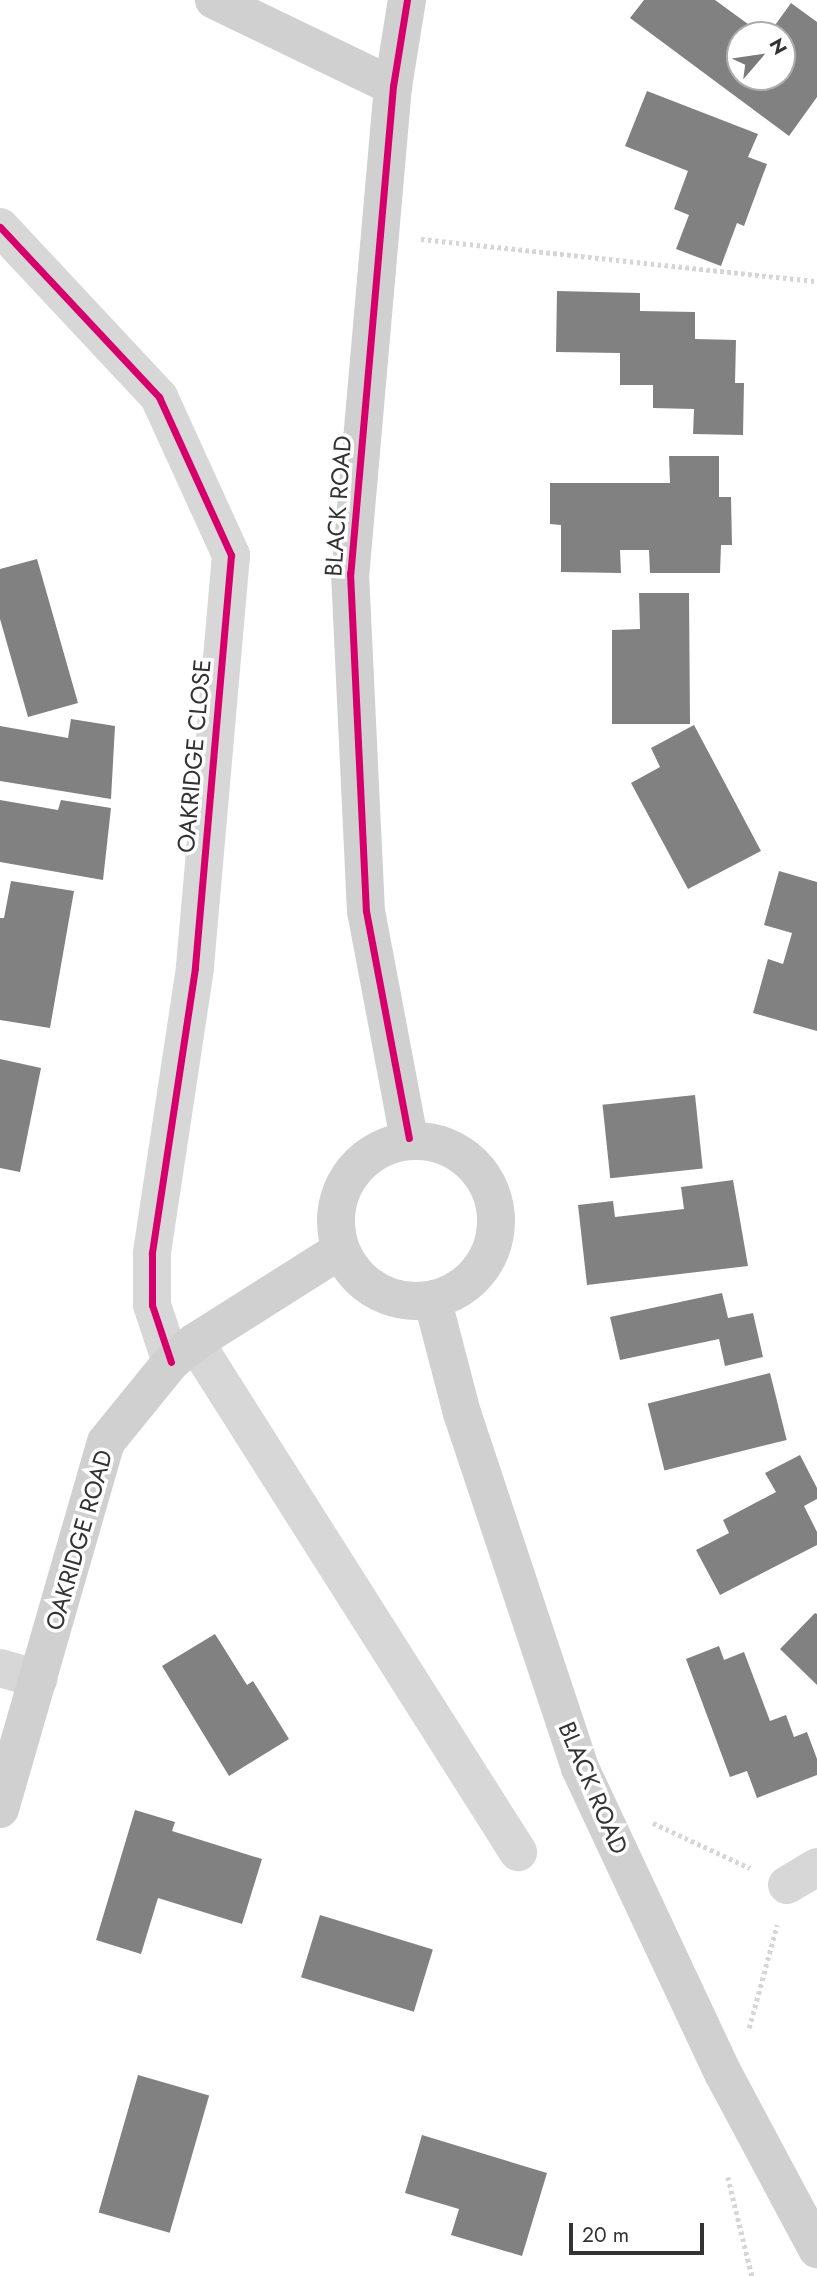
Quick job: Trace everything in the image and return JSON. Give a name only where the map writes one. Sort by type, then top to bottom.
[{"type":"main road","points":[[214,0],[393,86]]},
{"type":"main road","name":"BLACK ROAD","points":[[407,0],[393,86],[350,573],[366,911],[409,1138]]},
{"type":"main road","points":[[409,1138],[451,1146],[489,1183],[498,1227],[481,1272],[433,1302],[398,1301],[365,1285],[340,1251],[334,1213],[358,1161],[409,1138]]},
{"type":"main road","name":"OAKRIDGE ROAD","points":[[0,1809],[106,1442],[183,1352],[340,1251]]},
{"type":"main road","name":"BLACK ROAD","points":[[433,1302],[462,1413],[592,1794],[732,2091],[817,2249]]},
{"type":"street","name":"OAKRIDGE CLOSE","points":[[0,227],[159,397],[232,555],[195,968],[152,1254],[152,1305],[183,1352]]},
{"type":"street","points":[[183,1352],[518,1852]]},
{"type":"street","points":[[0,1668],[38,1679]]},
{"type":"path","points":[[380,234],[817,281]]},
{"type":"path","points":[[592,1794],[802,1876],[732,2091]]},
{"type":"building","points":[[644,0],[715,0],[744,21],[726,21],[726,89],[630,18]]},
{"type":"building","points":[[791,3],[817,22],[817,97],[789,136],[728,91],[796,91],[796,21],[778,21]]},
{"type":"building","points":[[647,91],[758,134],[748,157],[767,164],[744,226],[737,223],[721,266],[676,249],[689,215],[674,209],[688,171],[625,146]]},
{"type":"building","points":[[557,291],[640,293],[640,311],[695,312],[695,339],[736,340],[735,383],[744,383],[743,435],[693,434],[694,409],[653,408],[653,385],[620,385],[620,353],[556,352]]},
{"type":"building","points":[[669,456],[719,456],[719,497],[731,497],[732,545],[721,545],[720,573],[650,573],[649,550],[620,550],[621,573],[561,572],[561,525],[550,524],[550,483],[670,483]]},
{"type":"building","points":[[37,559],[78,703],[28,717],[0,619],[0,569]]},
{"type":"building","points":[[639,593],[689,593],[690,724],[612,724],[612,630],[640,629]]},
{"type":"building","points":[[71,719],[115,726],[111,799],[0,781],[0,726],[68,738]]},
{"type":"building","points":[[694,725],[761,851],[688,889],[631,783],[660,767],[651,748]]},
{"type":"building","points":[[0,800],[58,810],[61,800],[111,808],[103,880],[0,862]]},
{"type":"building","points":[[779,871],[817,882],[817,1031],[753,1013],[768,959],[783,964],[792,933],[764,925]]},
{"type":"building","points":[[11,881],[74,891],[50,1028],[0,1020],[0,918],[4,918]]},
{"type":"building","points":[[0,1059],[41,1068],[20,1172],[0,1168]]},
{"type":"building","points":[[695,1095],[703,1169],[610,1178],[603,1105]]},
{"type":"building","points":[[733,1180],[748,1266],[587,1285],[578,1205],[613,1201],[615,1217],[684,1209],[681,1187]]},
{"type":"building","points":[[722,1293],[728,1318],[753,1313],[763,1357],[725,1366],[719,1339],[620,1360],[610,1317]]},
{"type":"building","points":[[770,1373],[787,1440],[664,1470],[648,1403]]},
{"type":"building","points":[[800,1455],[817,1488],[817,1499],[804,1506],[817,1532],[817,1545],[720,1595],[696,1550],[729,1533],[723,1520],[776,1492],[765,1473]]},
{"type":"building","points":[[815,1613],[817,1614],[817,1685],[780,1649]]},
{"type":"building","points":[[215,1634],[247,1685],[253,1681],[289,1739],[229,1776],[162,1666]]},
{"type":"building","points":[[719,1646],[724,1660],[744,1652],[770,1721],[786,1715],[794,1737],[807,1732],[817,1759],[817,1775],[757,1798],[747,1771],[730,1777],[686,1659]]},
{"type":"building","points":[[135,1810],[175,1822],[172,1831],[262,1859],[242,1924],[158,1898],[141,1954],[96,1940]]},
{"type":"building","points":[[320,1915],[433,1949],[414,2012],[301,1977]]},
{"type":"building","points":[[138,2075],[209,2095],[170,2233],[99,2212]]},
{"type":"building","points":[[422,2135],[547,2173],[522,2256],[451,2235],[459,2209],[405,2193]]},
{"type":"cycle path","points":[[407,0],[393,86],[350,573],[366,911],[409,1138]]},
{"type":"cycle path","points":[[0,227],[159,397],[231,555],[195,968],[152,1254],[152,1305],[171,1362]]}]
